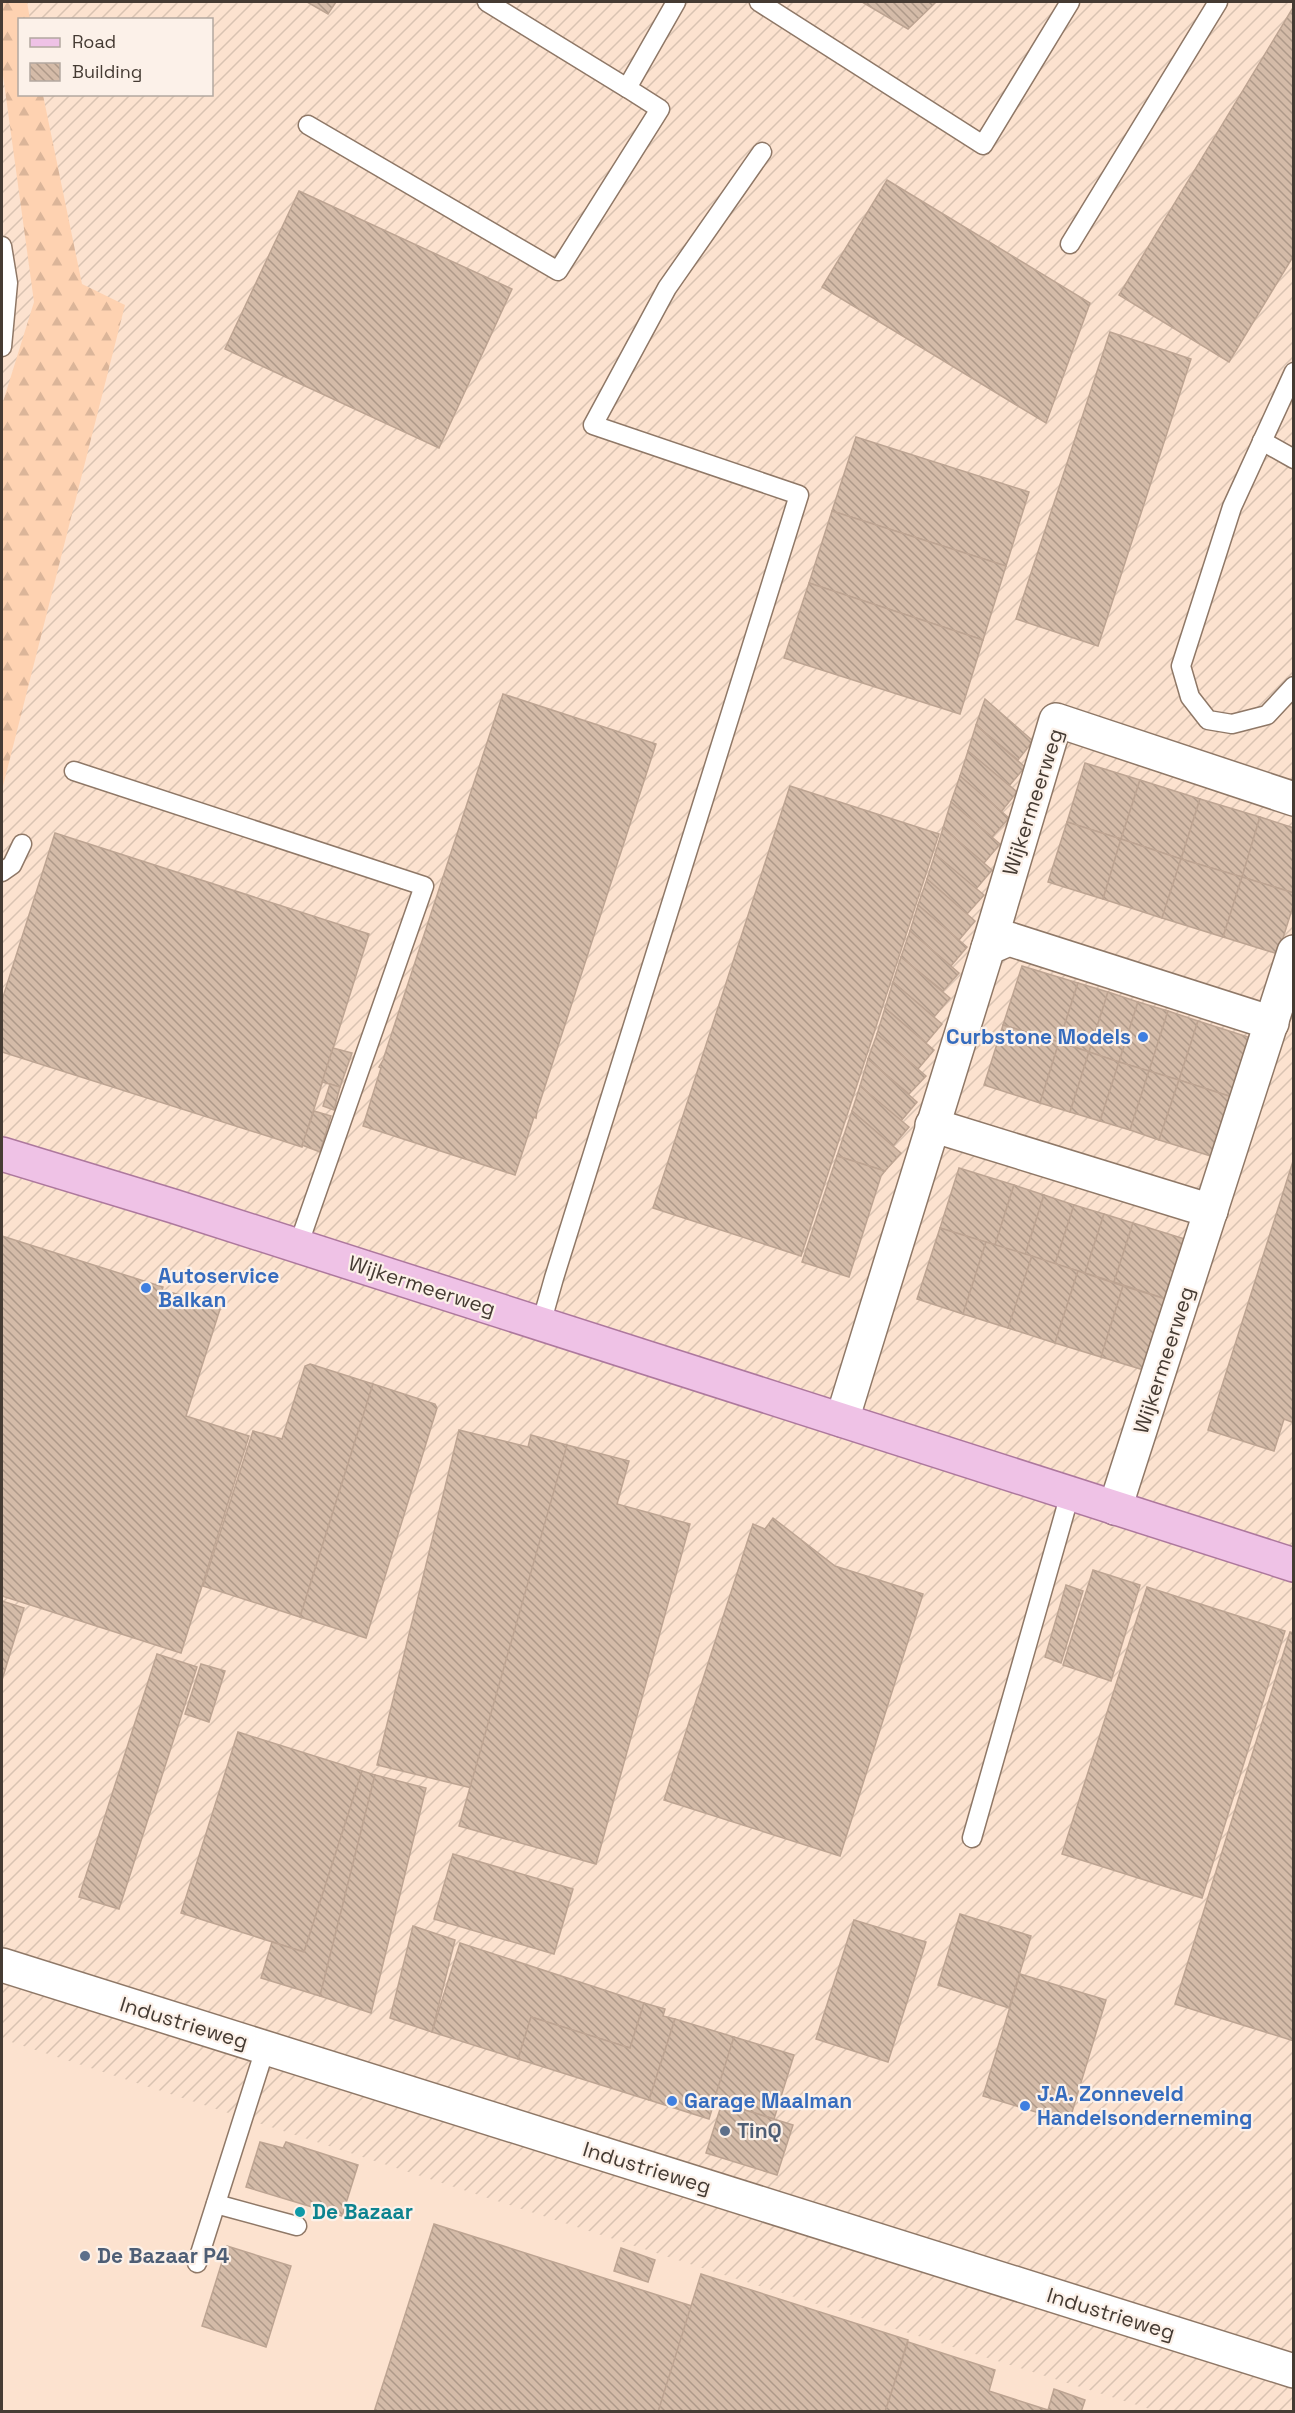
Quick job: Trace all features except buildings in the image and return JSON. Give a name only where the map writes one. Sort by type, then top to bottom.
[{"type":"main road","name":"Wijkermeerweg","points":[[2,1154],[298,1246],[1293,1565]]},
{"type":"street","name":"Wijkermeerweg","points":[[842,1420],[1056,720],[1293,800]]},
{"type":"street","points":[[988,948],[1009,939],[1272,1023]]},
{"type":"street","name":"Wijkermeerweg","points":[[1115,1508],[1293,952]]},
{"type":"street","points":[[932,1125],[1211,1210]]},
{"type":"street","name":"Industrieweg","points":[[2,1965],[1293,2371]]},
{"type":"lane","points":[[308,125],[558,271],[660,109],[487,2]]},
{"type":"lane","points":[[627,88],[676,2]]},
{"type":"lane","points":[[759,2],[983,145],[1070,2]]},
{"type":"lane","points":[[1070,244],[1218,2]]},
{"type":"lane","points":[[541,1324],[799,495],[593,424],[667,288],[762,152]]},
{"type":"lane","points":[[2,246],[8,283],[2,347]]},
{"type":"lane","points":[[1293,372],[1232,507],[1180,666],[1190,697],[1208,720],[1232,724],[1267,715],[1293,686]]},
{"type":"lane","points":[[1262,441],[1293,459]]},
{"type":"lane","points":[[74,771],[424,886],[298,1246]]},
{"type":"lane","points":[[2,872],[12,865],[22,844]]},
{"type":"lane","points":[[972,1838],[1070,1494]]},
{"type":"lane","points":[[197,2263],[265,2049]]},
{"type":"lane","points":[[216,2204],[297,2226]]},
{"type":"shaded area","points":[[2,2],[1293,2],[1293,2411],[1156,2411],[696,2266],[2,2039]]},
{"type":"shaded area","name":"De Bazaar","points":[[2,2013],[1197,2412],[2,2412]]},
{"type":"green space","points":[[2,2],[27,2],[30,18],[18,18],[18,96],[43,96],[82,284],[125,305],[2,790],[2,405],[34,302],[2,68]]},
{"type":"place","name":"Curbstone Models","points":[[1143,1037]]},
{"type":"place","name":"Autoservice Balkan","points":[[146,1288]]},
{"type":"place","name":"Garage Maalman","points":[[672,2101]]},
{"type":"place","name":"J.A. Zonneveld Handelsonderneming","points":[[1025,2106]]},
{"type":"place","name":"TinQ","points":[[725,2131]]},
{"type":"place","name":"De Bazaar","points":[[300,2212]]},
{"type":"place","name":"De Bazaar P4","points":[[85,2256]]}]
